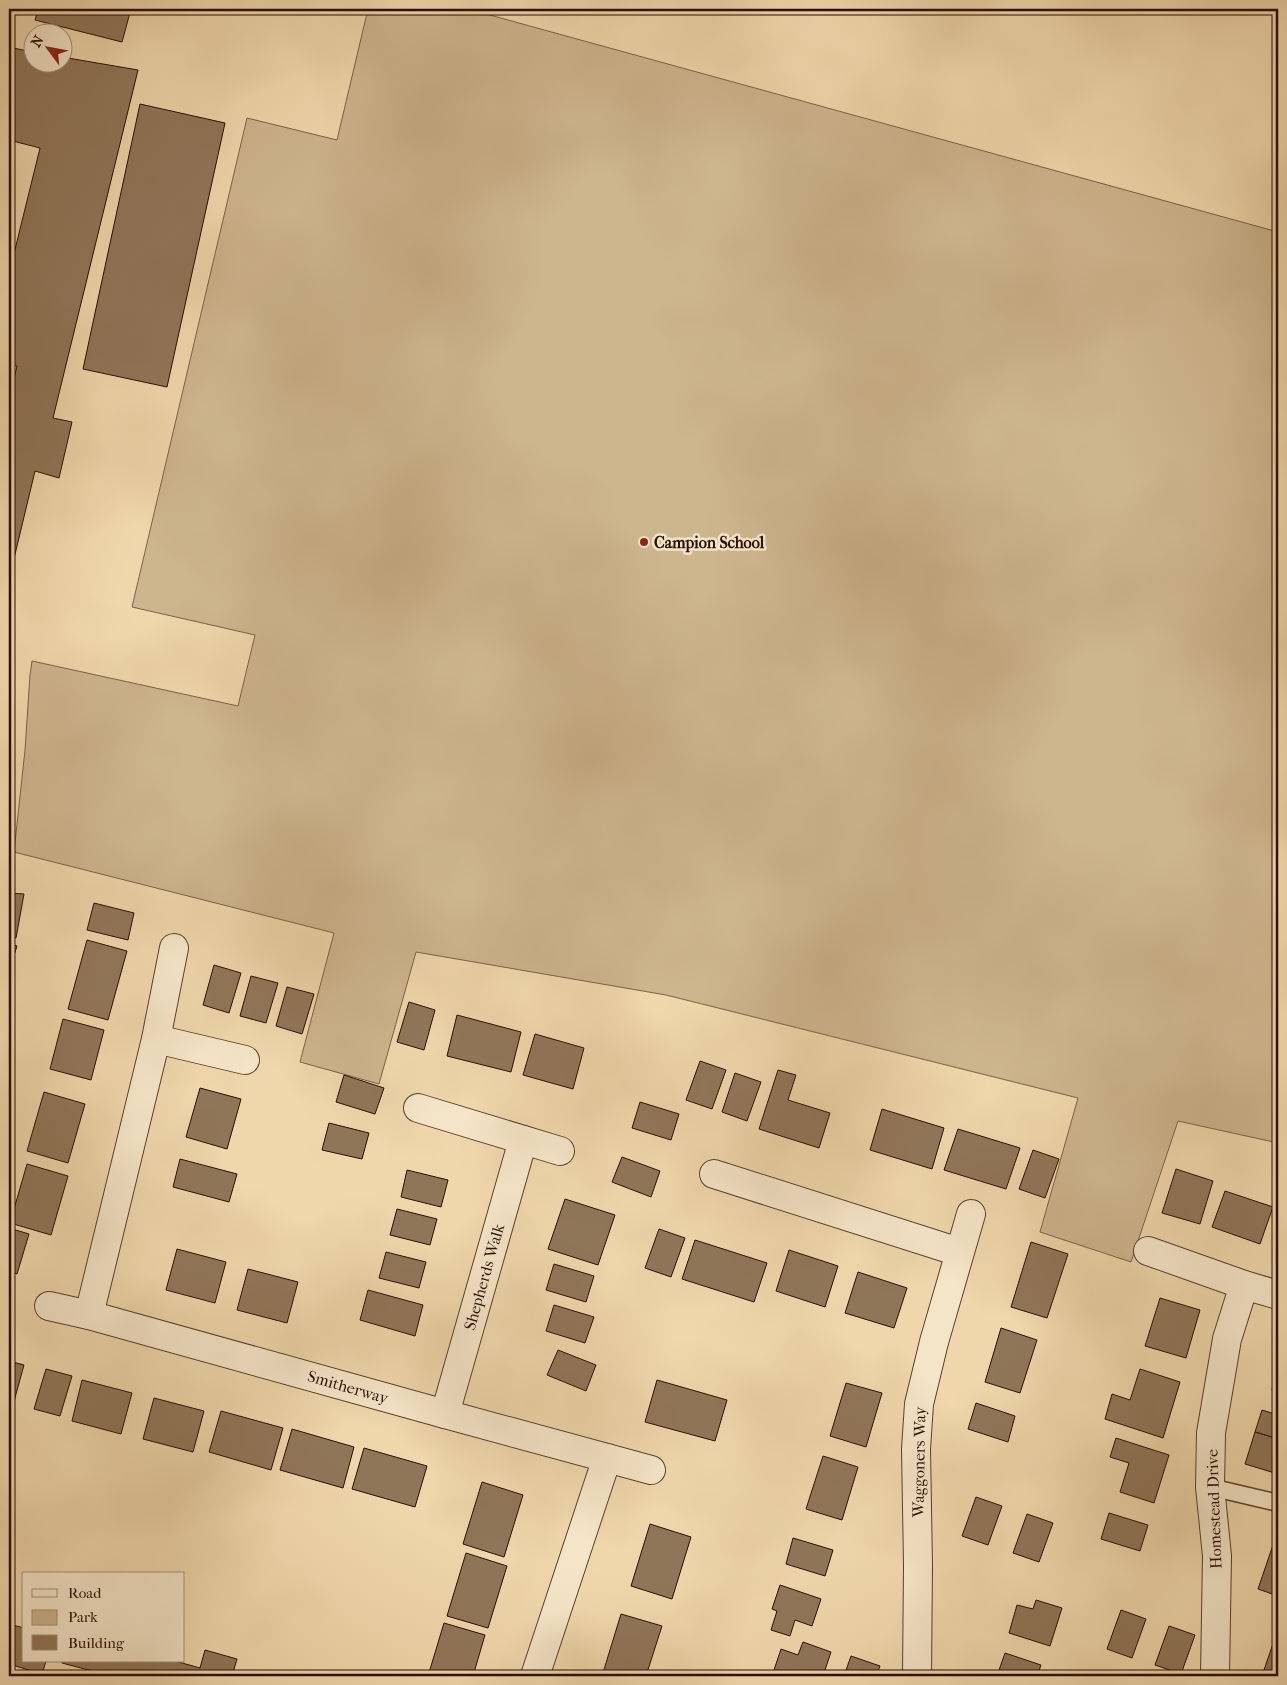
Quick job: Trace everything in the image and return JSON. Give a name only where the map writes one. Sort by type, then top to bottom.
[{"type":"street","points":[[90,1315],[156,1039],[174,948]]},
{"type":"street","points":[[156,1039],[245,1060]]},
{"type":"street","points":[[418,1108],[560,1151]]},
{"type":"street","name":"Shepherds Walk","points":[[445,1414],[523,1140]]},
{"type":"street","points":[[714,1174],[959,1252]]},
{"type":"street","name":"Waggoners Way","points":[[917,1676],[916,1448],[918,1404],[971,1214]]},
{"type":"street","points":[[1148,1251],[1278,1295]]},
{"type":"street","name":"Homestead Drive","points":[[1215,1676],[1217,1556],[1210,1487],[1211,1433],[1227,1339],[1244,1285]]},
{"type":"street","name":"Smitherway","points":[[49,1306],[90,1315],[651,1470]]},
{"type":"street","points":[[535,1676],[607,1458]]},
{"type":"lane","points":[[1210,1487],[1278,1503]]},
{"type":"green space","name":"Campion School","points":[[368,9],[468,9],[1278,232],[1278,1143],[1178,1121],[1131,1262],[1040,1232],[1078,1098],[666,995],[416,952],[379,1084],[300,1062],[334,933],[14,852],[32,661],[238,706],[255,635],[132,607],[247,118],[337,140]]},
{"type":"building","points":[[38,9],[131,9],[122,42],[72,29],[72,22],[43,22],[35,20]]},
{"type":"building","points":[[9,47],[22,50],[22,72],[72,72],[72,59],[138,70],[53,418],[72,422],[59,478],[35,471],[11,571],[9,570],[9,400],[17,366],[9,364],[9,274],[40,148],[9,140]]},
{"type":"building","points":[[140,104],[225,123],[167,387],[83,369]]},
{"type":"building","points":[[9,893],[24,894],[16,938],[9,937]]},
{"type":"building","points":[[94,903],[134,913],[128,940],[87,930]]},
{"type":"building","points":[[87,940],[127,951],[108,1020],[68,1009]]},
{"type":"building","points":[[9,943],[17,946],[9,971]]},
{"type":"building","points":[[214,965],[241,973],[229,1013],[203,1005]]},
{"type":"building","points":[[251,976],[278,983],[266,1023],[240,1016]]},
{"type":"building","points":[[287,987],[314,994],[302,1034],[276,1026]]},
{"type":"building","points":[[409,1002],[435,1010],[424,1050],[397,1042]]},
{"type":"building","points":[[457,1015],[521,1032],[511,1072],[447,1056]]},
{"type":"building","points":[[63,1019],[104,1030],[91,1080],[50,1069]]},
{"type":"building","points":[[535,1034],[584,1048],[573,1089],[523,1075]]},
{"type":"building","points":[[700,1061],[726,1070],[712,1109],[686,1100]]},
{"type":"building","points":[[778,1070],[796,1075],[788,1100],[830,1113],[819,1148],[759,1129]]},
{"type":"building","points":[[735,1073],[761,1082],[747,1121],[722,1112]]},
{"type":"building","points":[[344,1075],[384,1088],[375,1114],[336,1102]]},
{"type":"building","points":[[200,1088],[241,1099],[227,1149],[186,1137]]},
{"type":"building","points":[[44,1092],[85,1104],[68,1163],[27,1151]]},
{"type":"building","points":[[640,1102],[679,1114],[671,1140],[632,1128]]},
{"type":"building","points":[[882,1109],[944,1128],[932,1169],[870,1150]]},
{"type":"building","points":[[329,1123],[369,1133],[362,1159],[322,1150]]},
{"type":"building","points":[[958,1129],[1020,1148],[1006,1189],[944,1170]]},
{"type":"building","points":[[1033,1150],[1059,1159],[1045,1198],[1019,1189]]},
{"type":"building","points":[[622,1157],[660,1171],[651,1197],[612,1182]]},
{"type":"building","points":[[180,1159],[237,1174],[229,1202],[173,1187]]},
{"type":"building","points":[[27,1164],[68,1176],[51,1235],[10,1223]]},
{"type":"building","points":[[1176,1169],[1213,1181],[1200,1224],[1162,1213]]},
{"type":"building","points":[[407,1170],[448,1180],[441,1207],[401,1197]]},
{"type":"building","points":[[1225,1191],[1273,1207],[1260,1244],[1212,1227]]},
{"type":"building","points":[[565,1199],[615,1215],[598,1265],[548,1249]]},
{"type":"building","points":[[397,1209],[437,1219],[430,1245],[390,1235]]},
{"type":"building","points":[[9,1228],[29,1234],[17,1274],[9,1271]]},
{"type":"building","points":[[659,1229],[685,1238],[671,1277],[645,1268]]},
{"type":"building","points":[[695,1240],[767,1263],[754,1302],[682,1279]]},
{"type":"building","points":[[1031,1242],[1068,1254],[1047,1318],[1011,1307]]},
{"type":"building","points":[[177,1249],[226,1262],[215,1303],[166,1290]]},
{"type":"building","points":[[789,1250],[838,1266],[825,1307],[776,1291]]},
{"type":"building","points":[[386,1252],[426,1262],[419,1288],[379,1278]]},
{"type":"building","points":[[554,1264],[594,1276],[586,1302],[546,1290]]},
{"type":"building","points":[[248,1269],[298,1282],[287,1323],[237,1310]]},
{"type":"building","points":[[858,1272],[907,1288],[894,1328],[845,1313]]},
{"type":"building","points":[[368,1290],[423,1305],[415,1336],[360,1320]]},
{"type":"building","points":[[1160,1298],[1200,1310],[1186,1358],[1145,1346]]},
{"type":"building","points":[[554,1305],[594,1317],[585,1343],[546,1331]]},
{"type":"building","points":[[1001,1328],[1037,1340],[1020,1393],[985,1382]]},
{"type":"building","points":[[558,1350],[596,1365],[586,1391],[547,1375]]},
{"type":"building","points":[[9,1361],[24,1365],[13,1405],[9,1404]]},
{"type":"building","points":[[1278,1368],[1278,1392],[1272,1390]]},
{"type":"building","points":[[46,1369],[72,1376],[60,1416],[34,1409]]},
{"type":"building","points":[[1140,1369],[1180,1382],[1163,1438],[1105,1419],[1112,1394],[1130,1400]]},
{"type":"building","points":[[82,1380],[132,1393],[121,1434],[72,1421]]},
{"type":"building","points":[[657,1380],[727,1400],[715,1441],[645,1422]]},
{"type":"building","points":[[846,1383],[882,1393],[866,1447],[830,1436]]},
{"type":"building","points":[[154,1398],[204,1411],[193,1452],[143,1439]]},
{"type":"building","points":[[976,1403],[1015,1416],[1008,1442],[968,1429]]},
{"type":"building","points":[[1262,1410],[1278,1415],[1278,1439],[1255,1432]]},
{"type":"building","points":[[221,1411],[283,1428],[271,1470],[209,1452]]},
{"type":"building","points":[[292,1429],[354,1447],[343,1488],[280,1470]]},
{"type":"building","points":[[1255,1432],[1278,1439],[1278,1474],[1245,1464]]},
{"type":"building","points":[[1116,1438],[1169,1455],[1154,1503],[1120,1492],[1129,1463],[1110,1457]]},
{"type":"building","points":[[364,1448],[427,1466],[415,1507],[352,1489]]},
{"type":"building","points":[[823,1456],[858,1467],[842,1520],[806,1509]]},
{"type":"building","points":[[482,1482],[523,1495],[504,1557],[463,1544]]},
{"type":"building","points":[[976,1497],[1002,1506],[988,1545],[962,1536]]},
{"type":"building","points":[[1109,1513],[1148,1525],[1140,1551],[1101,1539]]},
{"type":"building","points":[[1027,1514],[1053,1523],[1039,1562],[1013,1553]]},
{"type":"building","points":[[650,1524],[691,1537],[672,1599],[631,1586]]},
{"type":"building","points":[[793,1538],[833,1550],[825,1576],[786,1564]]},
{"type":"building","points":[[1274,1542],[1278,1543],[1278,1596],[1258,1589]]},
{"type":"building","points":[[466,1553],[507,1566],[488,1628],[447,1616]]},
{"type":"building","points":[[780,1585],[821,1599],[812,1626],[795,1620],[790,1636],[771,1630],[777,1611],[772,1609]]},
{"type":"building","points":[[1036,1600],[1062,1608],[1050,1646],[1009,1633],[1017,1605],[1033,1609]]},
{"type":"building","points":[[1121,1610],[1146,1619],[1132,1658],[1107,1649]]},
{"type":"building","points":[[621,1614],[662,1626],[646,1676],[602,1676]]},
{"type":"building","points":[[444,1623],[485,1635],[473,1676],[428,1676]]},
{"type":"building","points":[[9,1624],[22,1627],[22,1662],[46,1662],[42,1674],[9,1664]]},
{"type":"building","points":[[1169,1626],[1195,1635],[1181,1674],[1155,1665]]},
{"type":"building","points":[[1278,1629],[1278,1674],[1264,1670]]},
{"type":"building","points":[[803,1642],[831,1652],[823,1676],[772,1676],[781,1649],[798,1655]]},
{"type":"building","points":[[205,1650],[237,1659],[232,1676],[111,1676],[62,1662],[179,1662],[200,1668]]},
{"type":"building","points":[[1005,1653],[1041,1665],[1037,1676],[997,1676]]},
{"type":"building","points":[[851,1656],[880,1666],[877,1674],[883,1676],[844,1676]]},
{"type":"place","name":"Campion School","points":[[644,542]]}]
